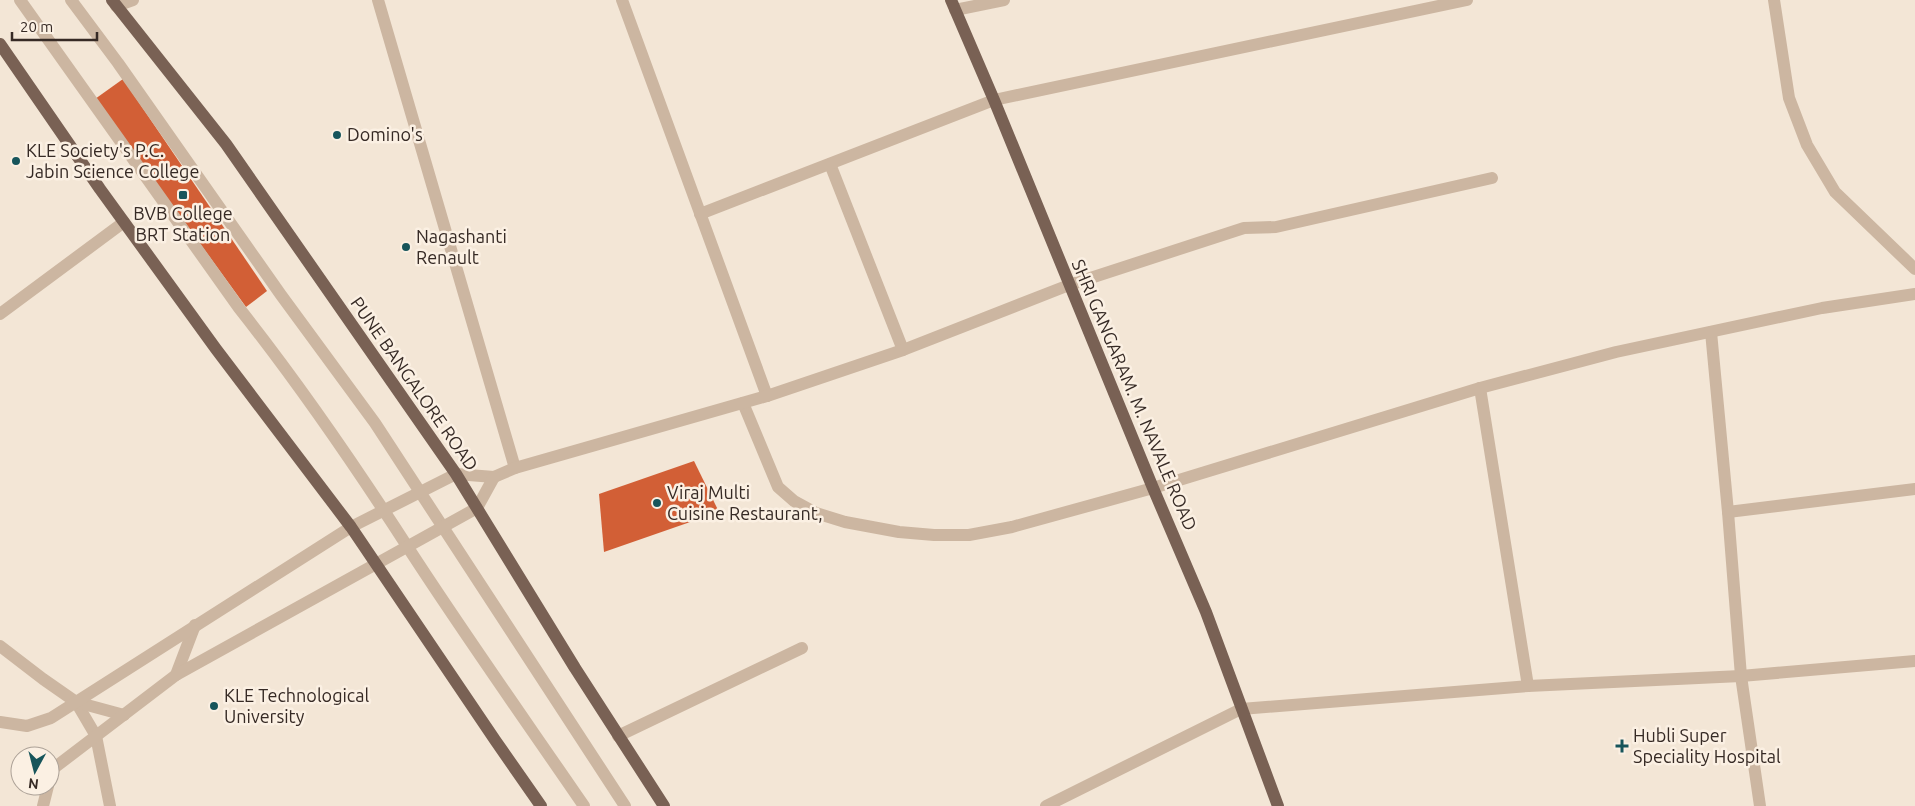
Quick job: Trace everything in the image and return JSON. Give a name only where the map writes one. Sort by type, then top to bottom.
[{"type":"main road","name":"PUNE BANGALORE ROAD","points":[[114,3],[226,144],[456,474],[618,736],[664,806]]},
{"type":"main road","name":"SHRI GANGARAM. M. NAVALE ROAD","points":[[953,5],[1206,612],[1278,806]]},
{"type":"main road","points":[[0,44],[124,222],[216,349],[351,527],[375,565],[541,806]]},
{"type":"street","points":[[20,0],[239,308],[330,428],[407,546],[584,806]]},
{"type":"street","points":[[70,0],[118,63],[281,295],[375,424],[625,806]]},
{"type":"street","points":[[114,3],[133,0]]},
{"type":"street","points":[[378,0],[515,468]]},
{"type":"street","points":[[622,0],[767,396]]},
{"type":"street","points":[[953,5],[1004,0]]},
{"type":"street","points":[[700,214],[994,100],[1467,0]]},
{"type":"street","points":[[1774,0],[1789,98],[1807,145],[1835,192],[1915,269]]},
{"type":"street","points":[[830,164],[904,350]]},
{"type":"street","points":[[0,722],[27,726],[51,718],[351,527],[456,474],[494,477],[515,468],[767,396],[904,350],[1069,285],[1244,228],[1276,227],[1492,178]]},
{"type":"street","points":[[0,314],[124,222]]},
{"type":"street","points":[[743,403],[778,487],[794,501],[816,513],[845,522],[899,532],[969,535],[1012,527],[1153,488],[1480,388],[1616,352],[1822,308],[1915,294]]},
{"type":"street","points":[[1711,332],[1741,676],[1760,806]]},
{"type":"street","points":[[1480,388],[1528,686]]},
{"type":"street","points":[[60,763],[176,675],[477,508],[494,477]]},
{"type":"street","points":[[1728,512],[1915,489]]},
{"type":"street","points":[[176,675],[195,626]]},
{"type":"street","points":[[0,646],[42,679],[76,702],[124,714]]},
{"type":"street","points":[[618,736],[802,648]]},
{"type":"street","points":[[1046,806],[1242,709],[1528,686],[1741,676],[1915,661]]},
{"type":"street","points":[[76,702],[96,736],[110,806]]},
{"type":"building","name":"BVB College BRT Station","points":[[123,79],[267,291],[246,307],[95,99]]},
{"type":"building","name":"Viraj Multi Cuisine Restaurant,","points":[[694,461],[719,512],[604,552],[599,494]]},
{"type":"place","name":"Domino's","points":[[337,135]]},
{"type":"place","name":"KLE Society's P.C. Jabin Science College","points":[[16,161]]},
{"type":"place","name":"BVB College BRT Station","points":[[183,195]]},
{"type":"place","name":"Nagashanti Renault","points":[[406,247]]},
{"type":"place","name":"Viraj Multi Cuisine Restaurant,","points":[[657,503]]},
{"type":"place","name":"KLE Technological University","points":[[214,706]]},
{"type":"place","name":"Hubli Super Speciality Hospital","points":[[1622,746]]}]
